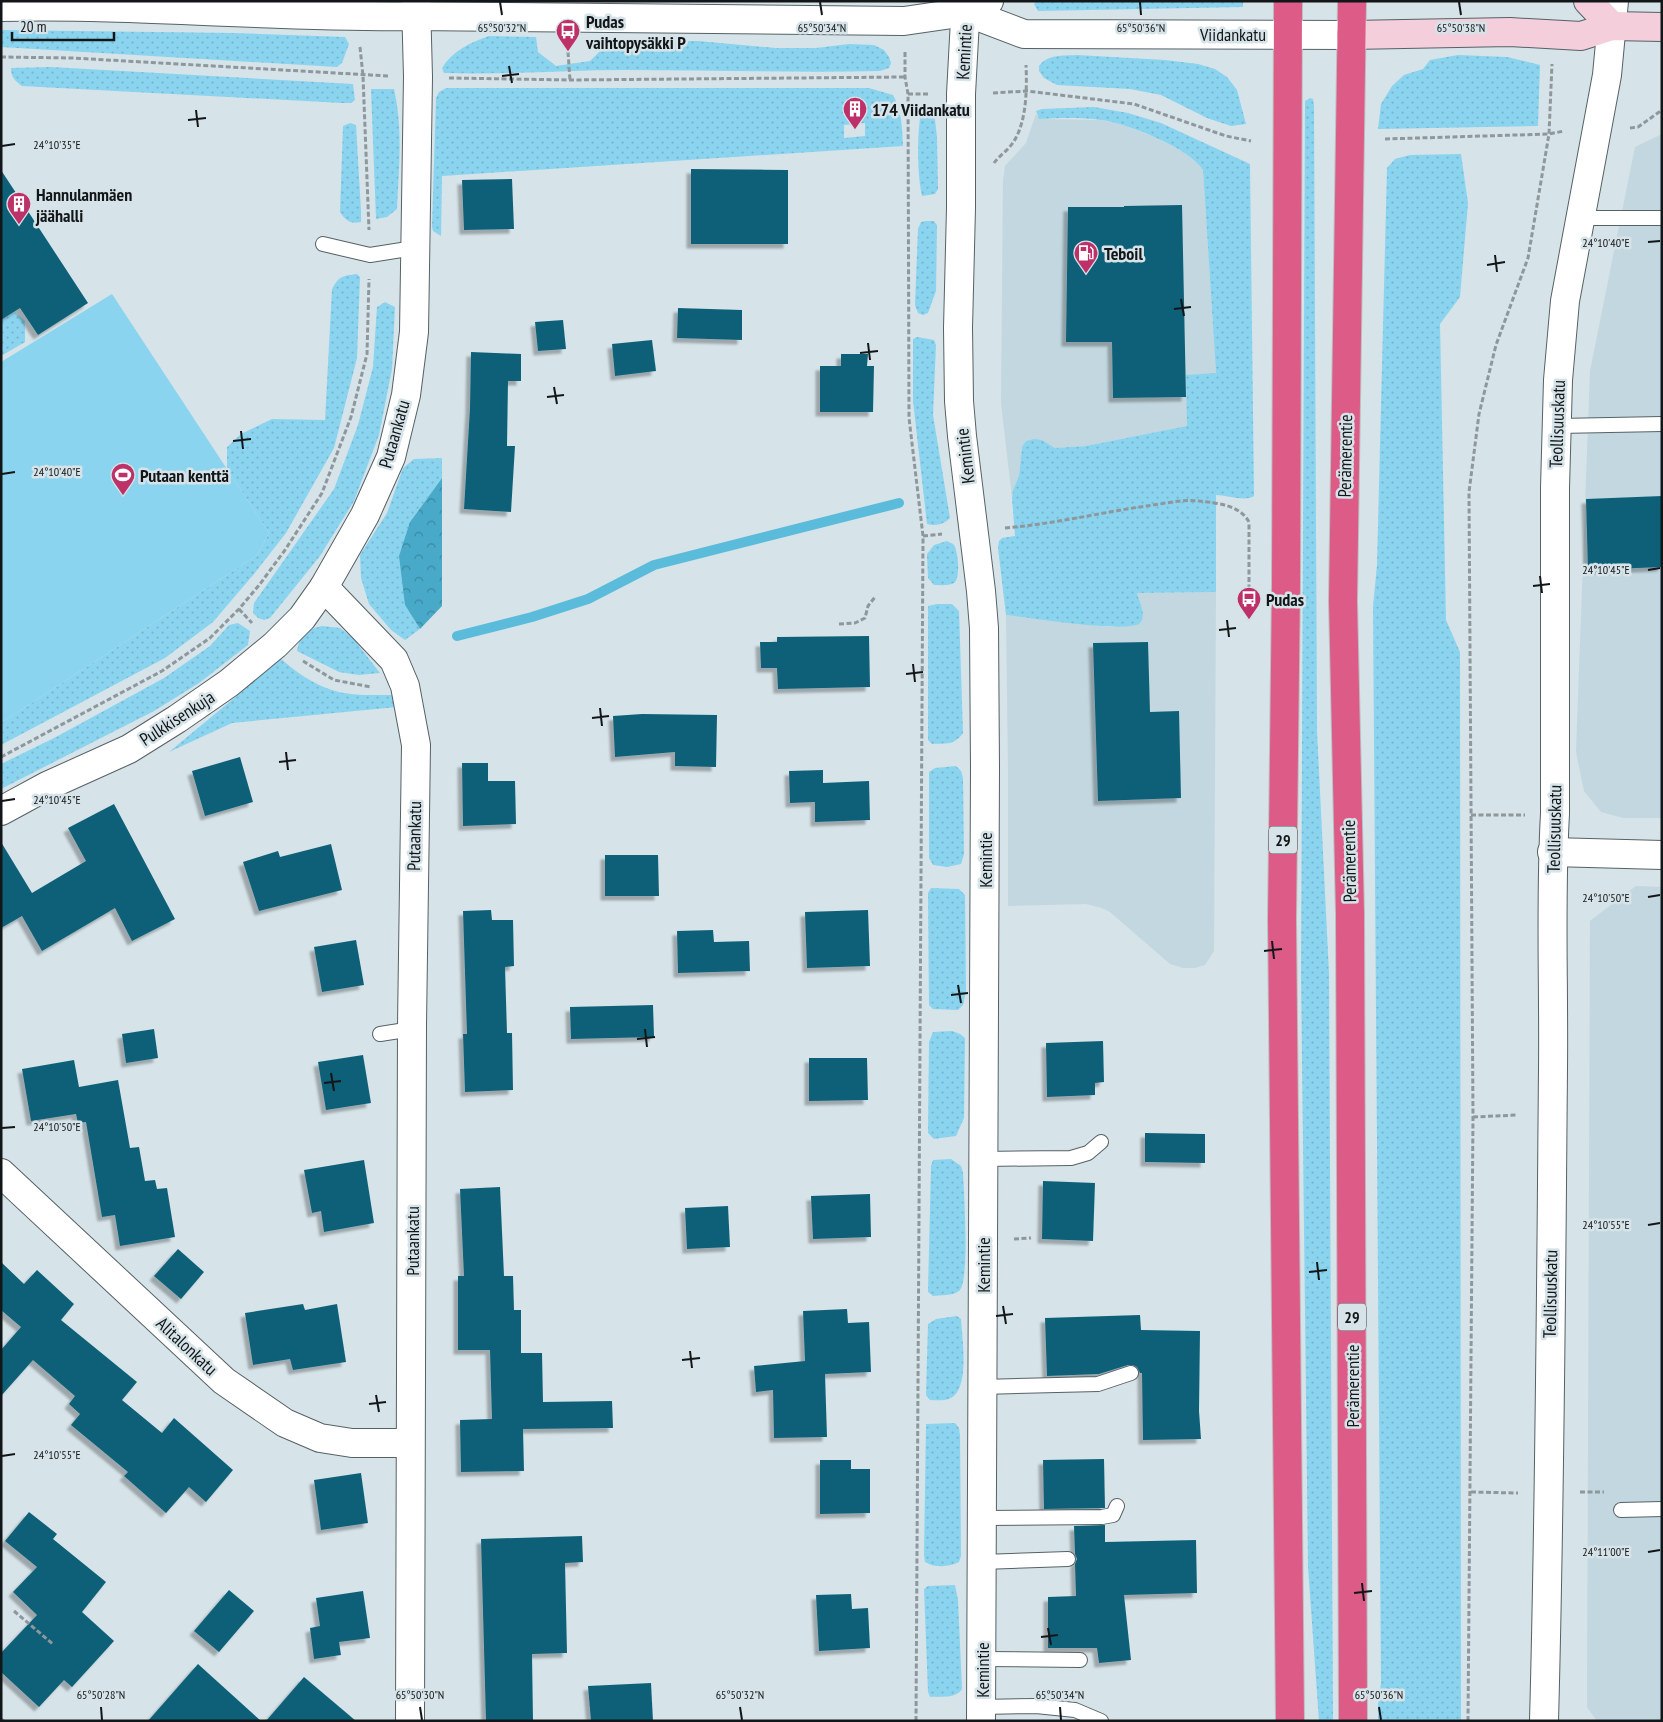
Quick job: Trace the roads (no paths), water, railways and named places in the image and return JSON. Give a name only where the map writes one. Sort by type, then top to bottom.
[{"type":"highway","name":"29","points":[[1288,1],[1286,584],[1282,919],[1290,1721]]},
{"type":"highway","name":"Perämerentie","points":[[1352,1],[1337,34],[1343,601],[1350,914],[1353,1721]]},
{"type":"street","points":[[1588,1],[1613,14],[1662,27]]},
{"type":"street","name":"Viidankatu","points":[[1,7],[70,5],[357,16],[416,8],[904,21],[973,5],[1024,34],[1337,34]]},
{"type":"street","name":"Kemintie","points":[[973,5],[961,94],[958,328],[959,401],[962,436],[984,628],[981,1714]]},
{"type":"street","name":"Putaankatu","points":[[410,1721],[412,1029],[416,745],[405,686],[394,660],[324,587],[365,515],[391,457],[406,395],[414,332],[418,77],[416,8]]},
{"type":"street","points":[[1337,34],[1510,32],[1581,36],[1613,14]]},
{"type":"street","name":"Teollisuuskatu","points":[[1544,1721],[1549,1510],[1553,1068],[1552,852],[1555,814],[1555,488],[1558,380],[1565,301],[1607,75],[1613,14]]},
{"type":"street","name":"Pulkkisenkuja","points":[[1,810],[129,749],[229,684],[275,645],[302,618],[324,587]]},
{"type":"street","points":[[1552,852],[1662,855]]},
{"type":"street","name":"Alitalonkatu","points":[[1,1173],[224,1381],[285,1423],[320,1438],[344,1442],[410,1443]]},
{"type":"lane","points":[[1580,218],[1662,218]]},
{"type":"lane","points":[[323,244],[370,255],[414,248]]},
{"type":"lane","points":[[1558,426],[1662,424]]},
{"type":"lane","points":[[380,1034],[412,1029]]},
{"type":"lane","points":[[983,1159],[1071,1158],[1088,1153],[1101,1142]]},
{"type":"lane","points":[[982,1387],[1098,1384],[1131,1373]]},
{"type":"lane","points":[[982,1518],[1102,1517],[1113,1515],[1117,1506]]},
{"type":"lane","points":[[1621,1510],[1662,1509]]},
{"type":"lane","points":[[982,1562],[1068,1560]]},
{"type":"lane","points":[[982,1659],[1080,1660]]},
{"type":"lane","points":[[981,1714],[1036,1706],[1075,1710],[1101,1721]]},
{"type":"waterway","points":[[457,636],[532,617],[588,599],[654,565],[899,503]]},
{"type":"place","name":"Pudas vaihtopysäkki P","points":[[568,52]]},
{"type":"place","name":"174 Viidankatu","points":[[855,130]]},
{"type":"place","name":"Hannulanmäen jäähalli","points":[[19,225]]},
{"type":"place","name":"Teboil","points":[[1086,274]]},
{"type":"place","name":"Putaan kenttä","points":[[123,496]]},
{"type":"place","name":"Pudas","points":[[1249,620]]}]
